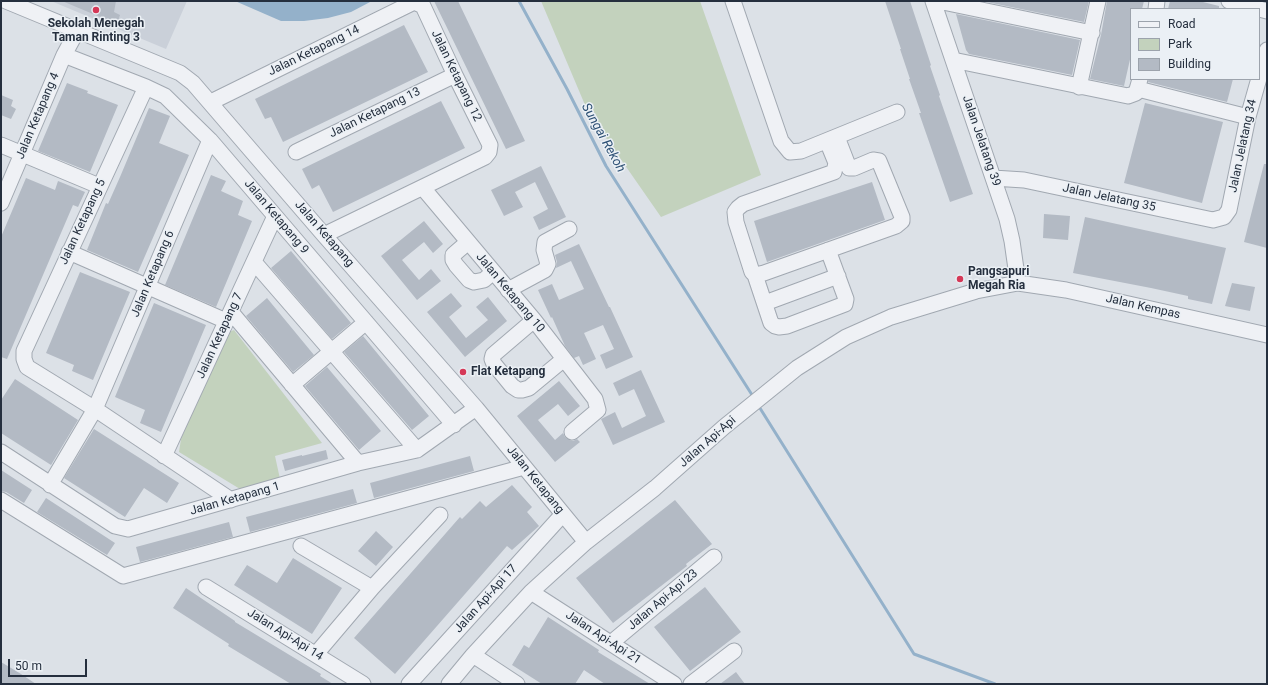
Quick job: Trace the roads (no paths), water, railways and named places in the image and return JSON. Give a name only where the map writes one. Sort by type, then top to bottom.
[{"type":"street","name":"Jalan Ketapang","points":[[6,1],[180,73],[193,82],[324,235],[476,408],[586,542]]},
{"type":"street","points":[[733,1],[781,141],[790,152],[801,152],[897,112]]},
{"type":"street","name":"Jalan Jelatang 39","points":[[933,1],[994,178],[1012,241],[1018,283]]},
{"type":"street","points":[[938,1],[1092,33]]},
{"type":"street","points":[[1080,87],[1098,1]]},
{"type":"street","points":[[1228,1],[1255,8]]},
{"type":"street","name":"Jalan Ketapang 14","points":[[211,102],[414,2],[418,3]]},
{"type":"street","name":"Jalan Ketapang 12","points":[[418,3],[423,6],[490,145],[489,152],[485,157],[423,188]]},
{"type":"street","name":"Jalan Ketapang 4","points":[[1,202],[64,55],[77,30]]},
{"type":"street","name":"Jalan Jelatang 34","points":[[1261,65],[1267,50]]},
{"type":"street","name":"Jalan Ketapang 9","points":[[64,55],[166,96],[210,140],[454,425]]},
{"type":"street","points":[[953,60],[1128,96],[1137,88],[1248,117]]},
{"type":"street","name":"Jalan Ketapang 13","points":[[296,152],[455,75]]},
{"type":"street","name":"Jalan Jelatang 34","points":[[1224,217],[1229,210],[1257,80]]},
{"type":"street","name":"Jalan Ketapang 5","points":[[95,409],[27,367],[24,359],[24,351],[146,87]]},
{"type":"street","points":[[755,275],[896,226],[902,221],[902,217],[879,161],[873,160],[854,168],[849,168],[832,139]]},
{"type":"street","points":[[828,250],[846,299],[845,304],[787,326],[775,326],[771,323],[755,275],[752,272],[736,222],[735,212],[743,204],[834,172],[836,163],[832,139]]},
{"type":"street","name":"Jalan Ketapang 6","points":[[50,485],[95,409],[210,140]]},
{"type":"street","points":[[1,145],[99,186]]},
{"type":"street","name":"Jalan Jelatang 35","points":[[994,178],[1024,180],[1213,220],[1224,217]]},
{"type":"street","points":[[324,235],[423,188]]},
{"type":"street","name":"Jalan Ketapang 10","points":[[423,188],[534,320],[595,399],[598,410],[572,432]]},
{"type":"street","name":"Jalan Ketapang 7","points":[[164,456],[275,216]]},
{"type":"street","points":[[508,290],[545,270],[548,264],[544,250],[545,242],[569,229]]},
{"type":"street","points":[[468,242],[453,255],[453,260],[460,270],[469,280],[474,282],[484,280],[493,272]]},
{"type":"street","points":[[69,252],[147,287],[229,316],[292,385],[358,464]]},
{"type":"street","points":[[254,262],[417,450]]},
{"type":"street","points":[[764,303],[838,276]]},
{"type":"street","name":"Jalan Kempas","points":[[1018,283],[1066,290],[1267,336]]},
{"type":"street","name":"Jalan Api-Api","points":[[449,684],[472,655],[531,592],[586,542],[656,488],[724,427],[797,368],[846,338],[891,317],[976,291],[1018,283]]},
{"type":"street","points":[[534,320],[493,355],[492,359],[494,364],[512,386],[518,390],[522,390],[529,388],[564,359]]},
{"type":"street","points":[[292,385],[366,322]]},
{"type":"street","name":"Jalan Ketapang 1","points":[[1,452],[115,526],[128,529],[358,464],[417,450],[476,408]]},
{"type":"street","points":[[95,409],[231,500]]},
{"type":"street","points":[[1,500],[123,576],[524,467]]},
{"type":"street","name":"Jalan Api-Api 17","points":[[409,684],[563,514]]},
{"type":"street","points":[[316,654],[372,588],[440,515]]},
{"type":"street","points":[[301,546],[372,588]]},
{"type":"street","name":"Jalan Api-Api 23","points":[[611,643],[714,557]]},
{"type":"street","name":"Jalan Api-Api 14","points":[[206,587],[363,684]]},
{"type":"street","name":"Jalan Api-Api 21","points":[[531,592],[674,684]]},
{"type":"street","points":[[691,684],[734,651]]},
{"type":"street","points":[[472,655],[517,684]]},
{"type":"water","points":[[235,1],[372,1],[351,12],[328,18],[304,21],[281,21]]},
{"type":"waterway","name":"Sungai Rekoh","points":[[519,1],[567,89],[606,166],[754,398]]},
{"type":"waterway","points":[[758,405],[914,654],[995,684]]},
{"type":"place","name":"Sekolah Menegah Taman Rinting 3","points":[[96,10]]},
{"type":"place","name":"Pangsapuri Megah Ria","points":[[960,279]]},
{"type":"place","name":"Flat Ketapang","points":[[463,372]]}]
